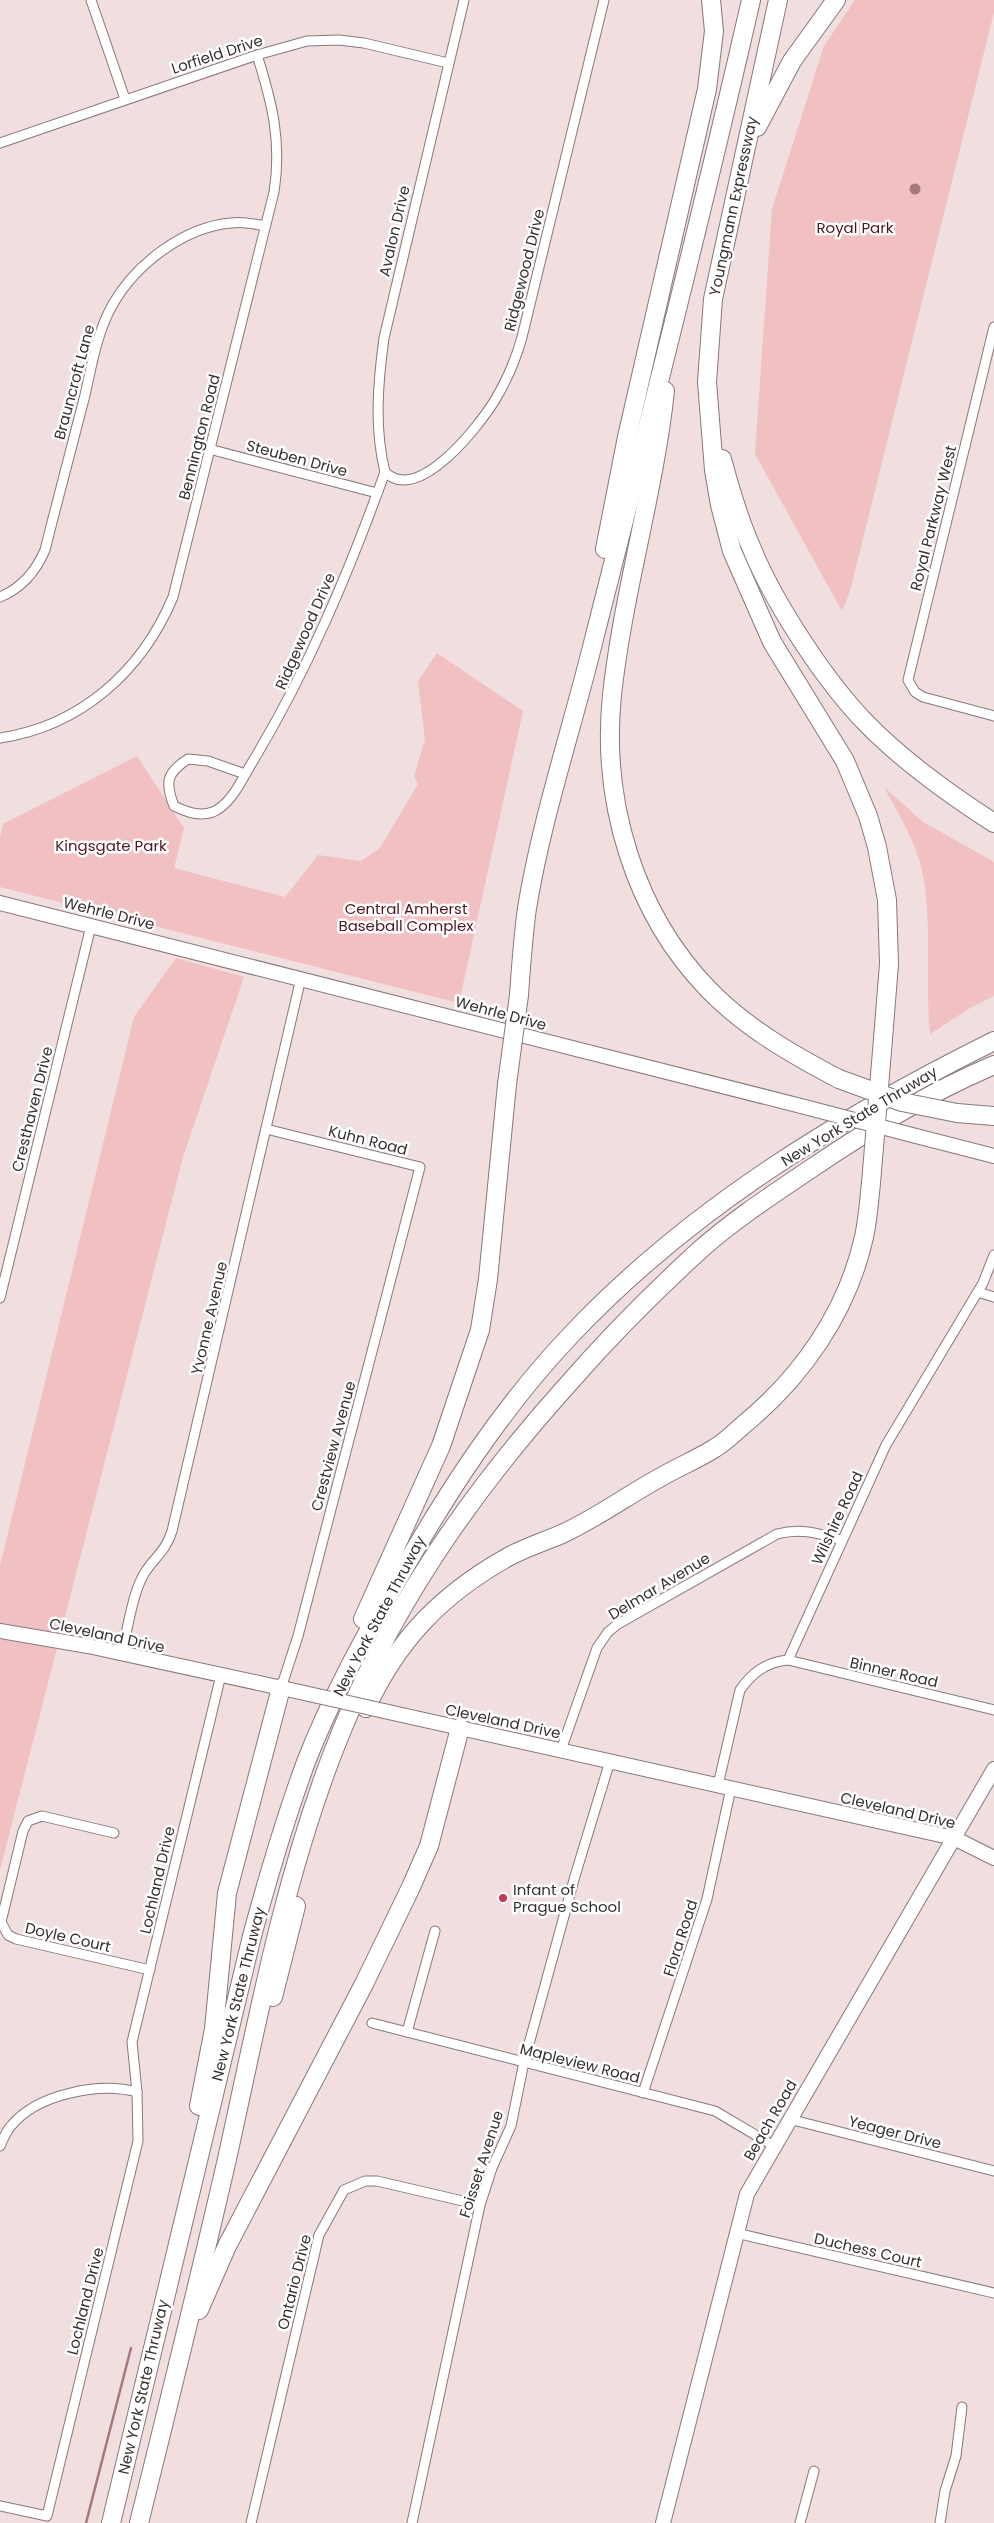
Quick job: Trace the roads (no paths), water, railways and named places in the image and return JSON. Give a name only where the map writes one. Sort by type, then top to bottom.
[{"type":"highway","points":[[594,641],[606,546],[620,472],[707,89],[714,32],[711,0]]},
{"type":"highway","name":"Youngmann Expressway","points":[[670,343],[751,0]]},
{"type":"highway","name":"Youngmann Expressway","points":[[710,415],[706,382],[713,299],[778,0]]},
{"type":"highway","points":[[744,157],[771,99],[792,61],[836,0]]},
{"type":"highway","points":[[338,1690],[355,1636],[441,1446],[480,1330],[488,1279],[527,909],[541,841],[594,641],[644,435],[670,343]]},
{"type":"highway","points":[[670,343],[660,436],[612,695],[610,749],[614,795],[625,845],[637,882],[657,919],[679,953],[709,990],[752,1026],[788,1052],[839,1079],[902,1102],[957,1113],[994,1116]]},
{"type":"highway","points":[[710,415],[732,496],[752,550],[781,606],[825,673],[866,722],[917,768],[994,824]]},
{"type":"highway","points":[[226,2161],[253,2074],[317,1832],[345,1754],[378,1683],[403,1643],[429,1614],[461,1587],[510,1556],[566,1532],[661,1476],[716,1448],[767,1405],[794,1378],[816,1347],[841,1301],[855,1268],[864,1236],[871,1183],[884,1039],[889,964],[887,900],[877,847],[868,816],[845,761],[772,642],[732,551],[720,506],[710,415]]},
{"type":"highway","name":"New York State Thruway","points":[[111,2523],[252,1936],[275,1852],[307,1760],[338,1690],[360,1644],[435,1513],[500,1418],[569,1337],[635,1274],[710,1211],[795,1151],[911,1082],[994,1041]]},
{"type":"highway","name":"New York State Thruway","points":[[139,2523],[226,2161],[269,1961],[296,1864],[333,1753],[366,1678],[404,1604],[446,1535],[491,1474],[540,1415],[632,1315],[704,1247],[753,1207],[840,1148],[944,1086],[994,1065]]},
{"type":"highway","points":[[158,2324],[214,2030],[227,1893],[281,1688]]},
{"type":"highway","points":[[180,2354],[227,2246],[364,1984],[411,1887],[429,1846],[460,1728]]},
{"type":"street","points":[[91,0],[125,99]]},
{"type":"street","name":"Avalon Drive","points":[[385,472],[380,451],[378,423],[379,381],[384,338],[464,0]]},
{"type":"street","name":"Ridgewood Drive","points":[[245,774],[208,761],[188,759],[173,768],[167,788],[174,806],[193,815],[214,811],[230,798],[245,774],[285,708],[303,672],[341,585],[385,472],[390,477],[403,480],[412,479],[433,468],[455,449],[482,419],[505,381],[522,337],[604,0]]},
{"type":"street","name":"Lorfield Drive","points":[[0,142],[258,55],[308,41],[339,40],[364,43],[448,63]]},
{"type":"street","name":"Bennington Road","points":[[0,738],[48,726],[73,714],[110,688],[141,656],[164,617],[175,590],[274,192],[278,150],[277,133],[258,55]]},
{"type":"street","name":"Brauncroft Lane","points":[[0,597],[25,581],[34,571],[45,550],[98,338],[113,304],[125,286],[144,265],[159,254],[202,230],[232,222],[265,226]]},
{"type":"street","name":"Royal Parkway West","points":[[994,327],[908,680],[915,692],[936,700],[994,716]]},
{"type":"street","name":"Steuben Drive","points":[[209,449],[377,492]]},
{"type":"street","name":"Wehrle Drive","points":[[0,903],[301,978],[994,1156]]},
{"type":"street","name":"Cresthaven Drive","points":[[0,1298],[91,926]]},
{"type":"street","name":"Yvonne Avenue","points":[[122,1654],[140,1582],[149,1566],[164,1552],[172,1531],[301,978]]},
{"type":"street","name":"Kuhn Road","points":[[266,1130],[420,1167],[409,1210]]},
{"type":"street","name":"Crestview Avenue","points":[[281,1688],[298,1636],[409,1210]]},
{"type":"street","name":"Wilshire Road","points":[[788,1660],[841,1540],[886,1445],[978,1292],[994,1255]]},
{"type":"street","points":[[978,1292],[994,1297]]},
{"type":"street","name":"Delmar Avenue","points":[[561,1750],[597,1648],[608,1632],[618,1624],[777,1534],[789,1531],[810,1530],[841,1540]]},
{"type":"street","name":"Cleveland Drive","points":[[0,1630],[300,1692],[954,1838],[994,1858]]},
{"type":"street","points":[[724,1787],[736,1702],[740,1690],[748,1680],[769,1664],[788,1660]]},
{"type":"street","name":"Binner Road","points":[[788,1660],[994,1710]]},
{"type":"street","name":"Lochland Drive","points":[[0,2506],[47,2516],[138,2141],[132,2042],[221,1675]]},
{"type":"street","name":"Foisset Avenue","points":[[412,2523],[480,2204],[492,2168],[511,2126],[524,2062],[575,1876],[610,1761]]},
{"type":"street","name":"Beach Road","points":[[663,2523],[747,2194],[994,1769]]},
{"type":"street","name":"Flora Road","points":[[644,2093],[707,1900],[724,1787]]},
{"type":"street","name":"Doyle Court","points":[[114,1833],[42,1816],[28,1821],[23,1831],[1,1922],[8,1935],[16,1939],[150,1970]]},
{"type":"street","points":[[407,2032],[435,1931]]},
{"type":"street","name":"Mapleview Road","points":[[372,2024],[715,2111],[774,2146]]},
{"type":"street","points":[[0,2146],[11,2126],[42,2104],[59,2096],[95,2089],[135,2091]]},
{"type":"street","name":"Yeager Drive","points":[[789,2119],[994,2171]]},
{"type":"street","name":"Ontario Drive","points":[[251,2523],[319,2235],[344,2190],[364,2181],[377,2181],[480,2204]]},
{"type":"street","name":"Duchess Court","points":[[736,2233],[994,2293]]},
{"type":"street","points":[[940,2523],[945,2491],[956,2456],[962,2407]]},
{"type":"street","points":[[800,2523],[814,2470]]},
{"type":"waterway","points":[[86,2523],[131,2348]]},
{"type":"place","name":"Infant of Prague School","points":[[503,1898]]},
{"type":"park label","name":"Royal Park","points":[[855,227]]},
{"type":"park label","name":"Kingsgate Park","points":[[111,845]]},
{"type":"park label","name":"Central Amherst Baseball Complex","points":[[406,916]]}]
